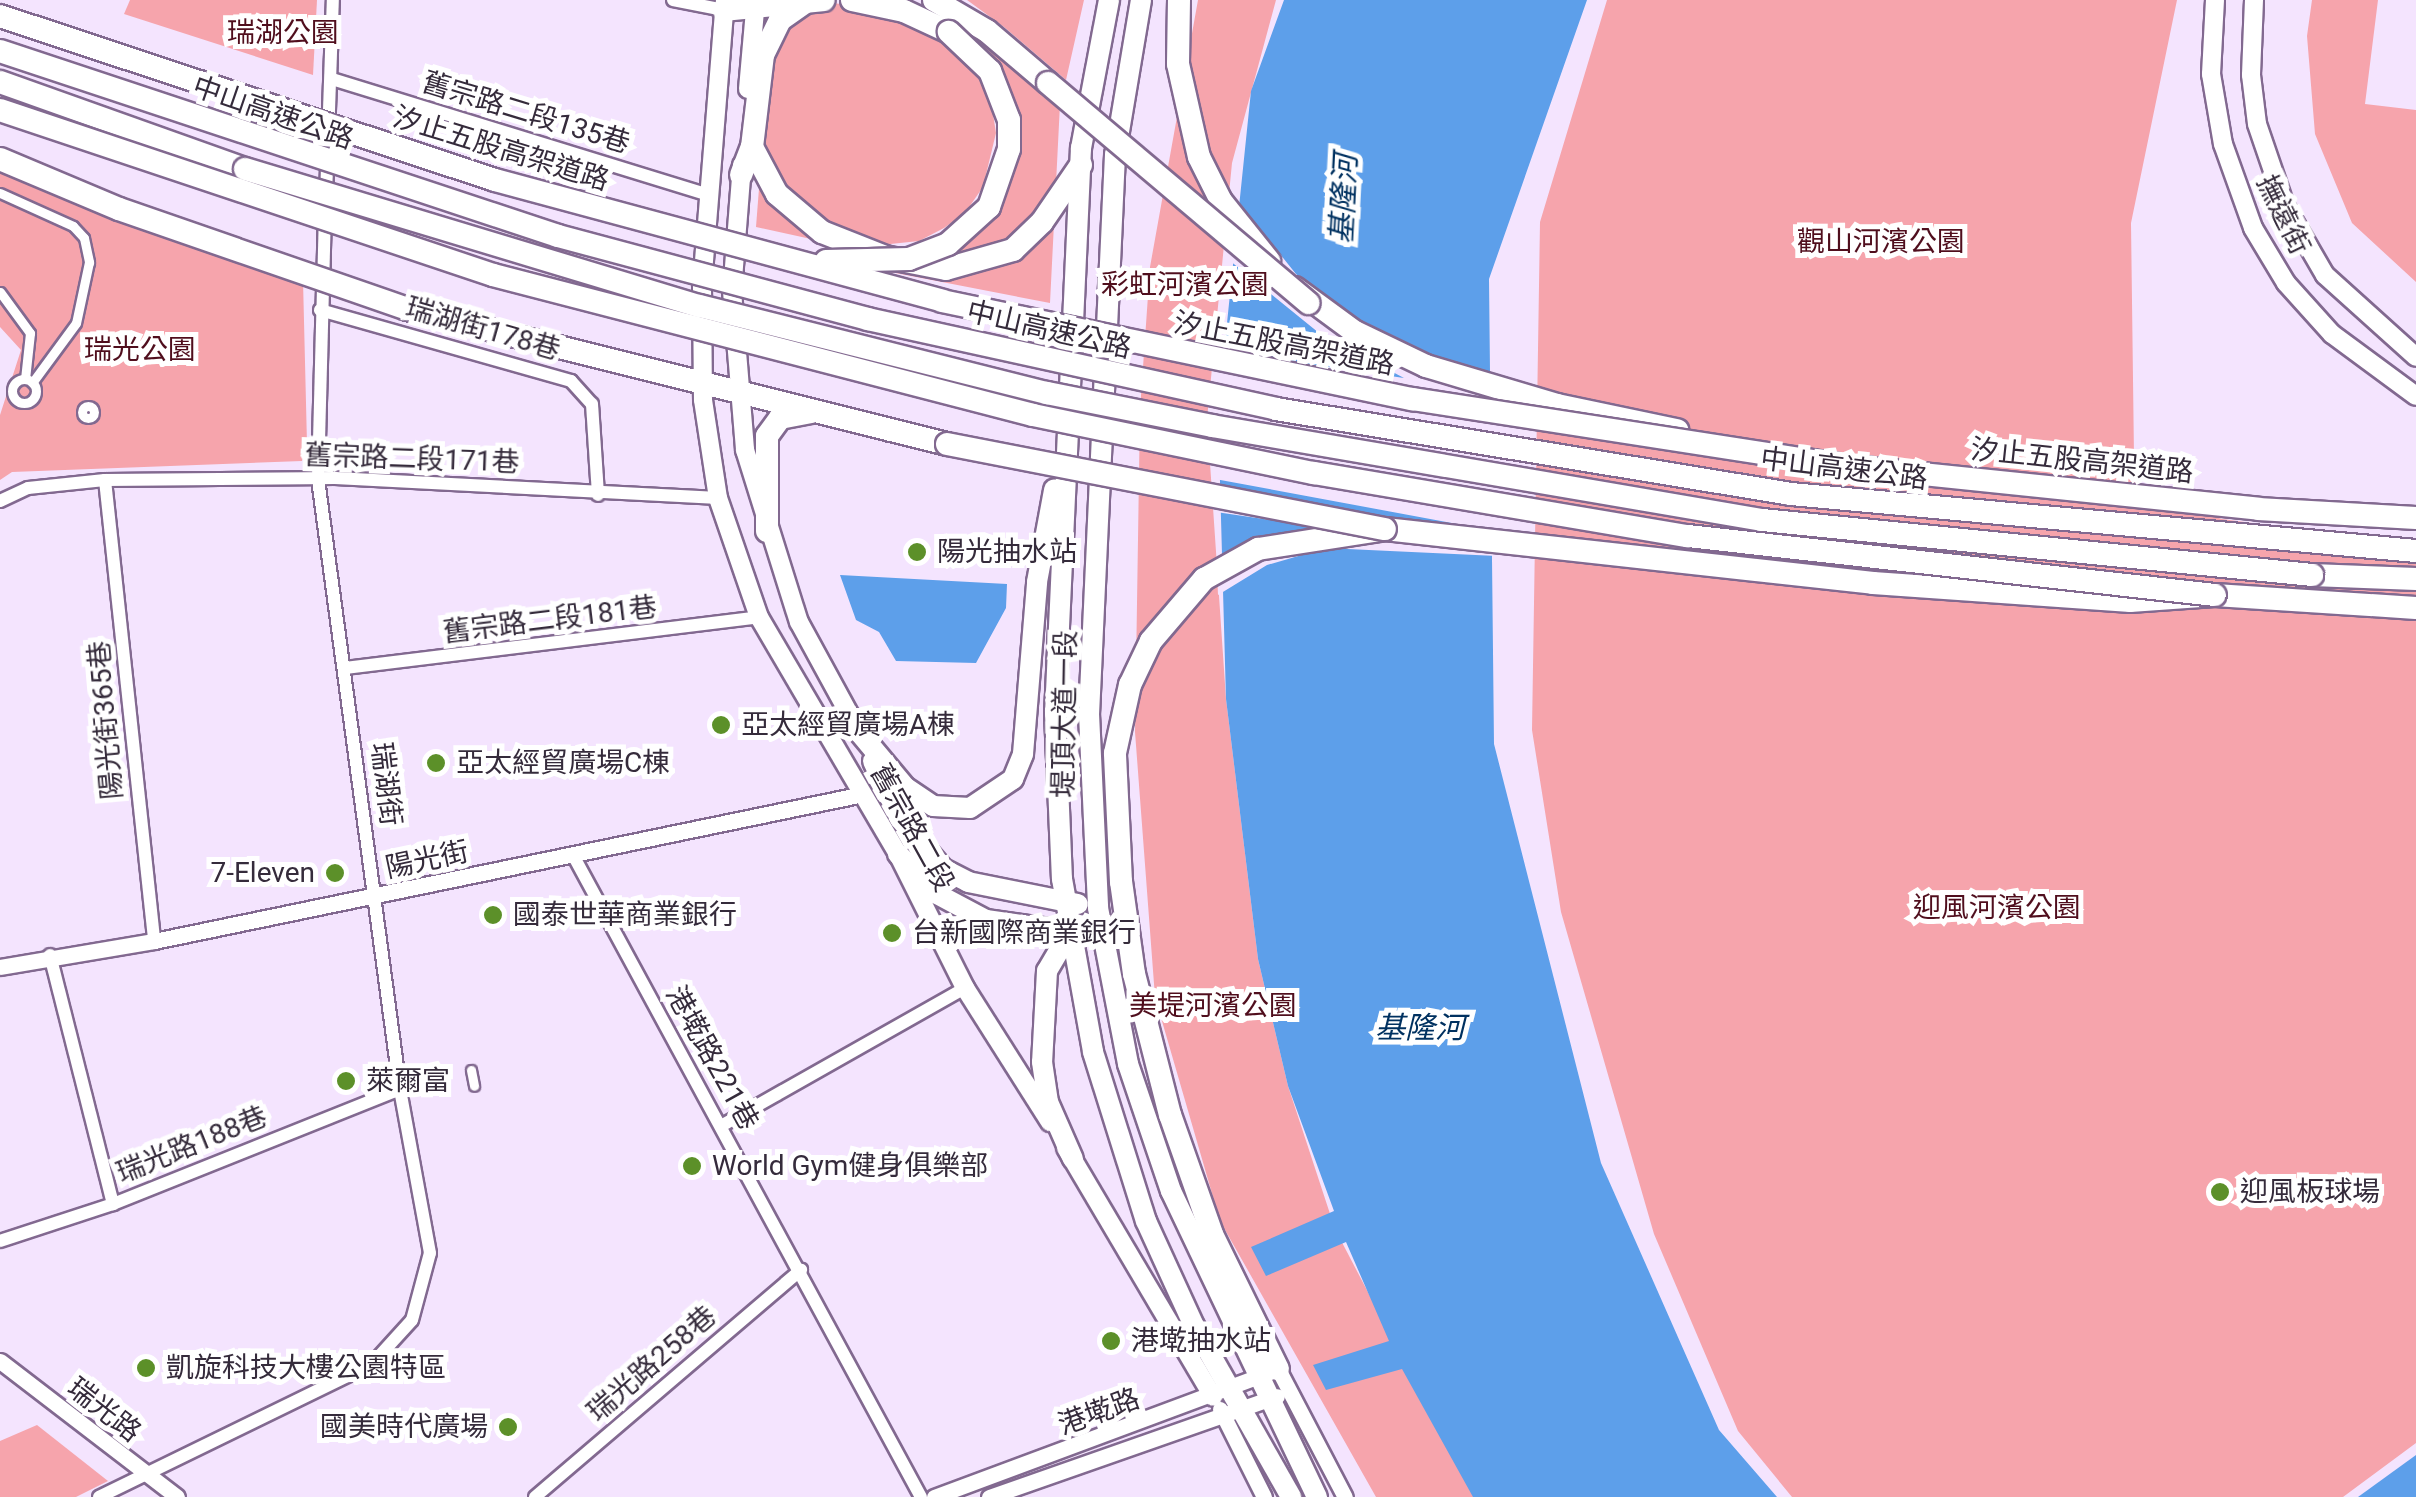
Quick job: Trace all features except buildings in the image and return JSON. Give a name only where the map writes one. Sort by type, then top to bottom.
[{"type":"highway","points":[[724,5],[824,0]]},
{"type":"highway","points":[[737,249],[868,264],[909,259],[969,228],[990,207],[1002,179],[1009,120],[990,70],[948,32],[904,11],[852,0]]},
{"type":"highway","points":[[934,0],[987,30],[1308,302],[1395,352],[1474,384],[1862,470]]},
{"type":"highway","name":"堤頂大道一段","points":[[1109,0],[1080,165],[1055,713],[1065,902],[1093,1052],[1126,1163],[1223,1393],[1291,1497]]},
{"type":"highway","name":"堤頂大道一段","points":[[1142,0],[1115,155],[1089,714],[1098,908],[1128,1064],[1193,1248],[1317,1497]]},
{"type":"highway","points":[[1180,0],[1180,79],[1199,158],[1221,201],[1308,302]]},
{"type":"highway","points":[[741,175],[752,147],[768,44],[786,13],[808,1]]},
{"type":"highway","name":"汐止五股高架道路","points":[[0,16],[332,129],[737,249],[1205,359],[1412,400],[1862,470],[2416,518]]},
{"type":"highway","name":"中山高速公路","points":[[0,51],[558,236],[868,320],[1276,410],[1791,494],[2416,551]]},
{"type":"highway","points":[[0,82],[245,168],[572,270],[1047,393],[1384,460],[1762,520],[2036,552],[2416,579]]},
{"type":"highway","points":[[0,110],[493,274],[818,364],[1072,424],[1688,536],[2215,595],[2416,608]]},
{"type":"highway","points":[[752,147],[777,194],[822,232],[885,256],[946,268],[1013,250],[1042,222],[1080,165]]},
{"type":"highway","points":[[0,159],[119,209],[407,309],[947,444],[1385,528],[1873,583],[2130,600],[2215,595]]},
{"type":"highway","points":[[859,732],[904,787],[933,806],[970,808],[1013,779],[1023,754],[1037,582],[1069,410]]},
{"type":"highway","points":[[767,531],[764,452],[773,425],[792,413],[830,413]]},
{"type":"highway","points":[[1278,1369],[1194,1188],[1148,1035],[1114,801],[1115,753],[1130,685],[1174,609],[1232,562],[1292,540],[1385,528]]},
{"type":"highway","points":[[859,732],[900,820],[943,869],[968,882],[1098,908]]},
{"type":"highway","points":[[898,854],[937,894],[986,920],[1070,932],[1047,971],[1042,1062],[1048,1102],[1073,1159]]},
{"type":"main road","name":"撫遠街","points":[[2215,0],[2214,92],[2223,144],[2253,228],[2286,283],[2332,334],[2416,396]]},
{"type":"main road","name":"撫遠街","points":[[2254,0],[2251,75],[2258,124],[2285,206],[2341,293],[2416,357]]},
{"type":"main road","name":"舊宗路二段","points":[[756,2],[732,291],[736,390],[767,531],[799,622],[859,732]]},
{"type":"main road","name":"舊宗路二段","points":[[724,5],[705,194],[702,381],[718,498],[759,617],[898,854],[965,988],[1223,1393]]},
{"type":"street","name":"瑞湖街","points":[[100,1497],[372,1364],[412,1320],[430,1253],[400,1089],[318,479],[320,310],[333,0]]},
{"type":"street","points":[[673,0],[724,5]]},
{"type":"street","name":"舊宗路二段135巷","points":[[332,79],[705,194]]},
{"type":"street","points":[[0,193],[72,226],[84,238],[88,262],[76,323],[29,381],[12,388],[0,384]]},
{"type":"street","points":[[0,292],[30,333],[29,381],[36,393],[29,402],[18,402],[12,388]]},
{"type":"street","name":"瑞湖街178巷","points":[[320,310],[571,381],[592,404],[598,495]]},
{"type":"street","name":"舊宗路二段171巷","points":[[0,501],[28,488],[104,480],[318,479],[718,498]]},
{"type":"street","name":"陽光街365巷","points":[[104,480],[109,495],[154,941]]},
{"type":"street","name":"舊宗路二段181巷","points":[[346,668],[759,617]]},
{"type":"street","name":"陽光街","points":[[0,966],[154,941],[863,794]]},
{"type":"street","name":"港墘路221巷","points":[[572,855],[922,1497]]},
{"type":"street","points":[[50,955],[113,1204]]},
{"type":"street","points":[[721,1126],[965,988]]},
{"type":"street","points":[[471,1070],[475,1086]]},
{"type":"street","name":"瑞光路188巷","points":[[0,1241],[113,1204],[400,1089]]},
{"type":"street","name":"瑞光路258巷","points":[[535,1497],[801,1270]]},
{"type":"street","name":"瑞光路","points":[[0,1361],[178,1497]]},
{"type":"street","points":[[1278,1369],[1345,1497]]},
{"type":"street","name":"港墘路","points":[[934,1497],[1223,1393],[1278,1369]]},
{"type":"street","name":"港墘路","points":[[988,1497],[1235,1414],[1288,1391]]},
{"type":"street","points":[[1235,1414],[1264,1497]]},
{"type":"green space","name":"瑞湖公園","points":[[130,0],[317,0],[313,75],[124,14]]},
{"type":"green space","points":[[813,0],[895,12],[965,50],[990,95],[996,133],[983,187],[965,213],[919,241],[852,248],[756,227],[771,35]]},
{"type":"green space","points":[[967,0],[1084,0],[1066,80],[1004,27]]},
{"type":"green space","name":"美堤河濱公園","points":[[1198,0],[1276,0],[1232,163],[1207,419],[1226,699],[1258,959],[1288,1086],[1335,1229],[1475,1497],[1376,1497],[1220,1221],[1155,997],[1135,732],[1140,410],[1150,267]]},
{"type":"green space","name":"迎風河濱公園","points":[[1607,0],[2177,0],[2131,223],[2134,456],[2143,494],[2222,519],[2416,545],[2416,1443],[2343,1497],[1792,1497],[1738,1431],[1654,1234],[1561,912],[1532,730],[1540,222]]},
{"type":"green space","points":[[2312,0],[2378,0],[2365,104],[2416,110],[2416,282],[2352,223],[2315,134],[2307,36]]},
{"type":"green space","points":[[984,34],[1060,104],[1050,303],[880,270],[987,210],[1011,147],[1015,103],[984,53]]},
{"type":"green space","name":"瑞光公園","points":[[0,173],[303,280],[307,444],[302,461],[12,472],[0,480],[0,415],[21,350],[0,327]]},
{"type":"green space","points":[[37,1425],[108,1481],[76,1497],[0,1497],[0,1441]]},
{"type":"water","name":"基隆河","points":[[1284,0],[1587,0],[1489,279],[1494,744],[1601,1163],[1719,1430],[1777,1497],[1473,1497],[1402,1369],[1326,1390],[1313,1365],[1389,1341],[1346,1242],[1266,1276],[1251,1247],[1334,1211],[1288,1086],[1258,959],[1226,699],[1218,410],[1251,91]]},
{"type":"water","points":[[840,575],[1007,584],[1006,608],[976,663],[896,661],[879,632],[856,620]]},
{"type":"water","points":[[2416,1455],[2416,1497],[2358,1497]]},
{"type":"pier","points":[[1235,198],[1296,274],[1369,331],[1495,381],[1497,556],[1326,548],[1267,565],[1218,595],[1217,572],[1319,527],[1216,512],[1216,496],[1484,529],[1215,479],[1219,351],[1404,378],[1319,333],[1229,260]]},
{"type":"place","name":"陽光抽水站","points":[[917,552]]},
{"type":"place","name":"亞太經貿廣場A棟","points":[[721,725]]},
{"type":"place","name":"亞太經貿廣場C棟","points":[[436,763]]},
{"type":"place","name":"7-Eleven","points":[[335,873]]},
{"type":"place","name":"國泰世華商業銀行","points":[[493,915]]},
{"type":"place","name":"台新國際商業銀行","points":[[892,933]]},
{"type":"place","name":"萊爾富","points":[[346,1081]]},
{"type":"place","name":"World Gym健身俱樂部","points":[[692,1166]]},
{"type":"place","name":"迎風板球場","points":[[2220,1192]]},
{"type":"place","name":"港墘抽水站","points":[[1111,1341]]},
{"type":"place","name":"凱旋科技大樓公園特區","points":[[146,1368]]},
{"type":"place","name":"國美時代廣場","points":[[508,1427]]},
{"type":"park label","name":"觀山河濱公園","points":[[1881,242]]},
{"type":"park label","name":"彩虹河濱公園","points":[[1185,285]]}]
